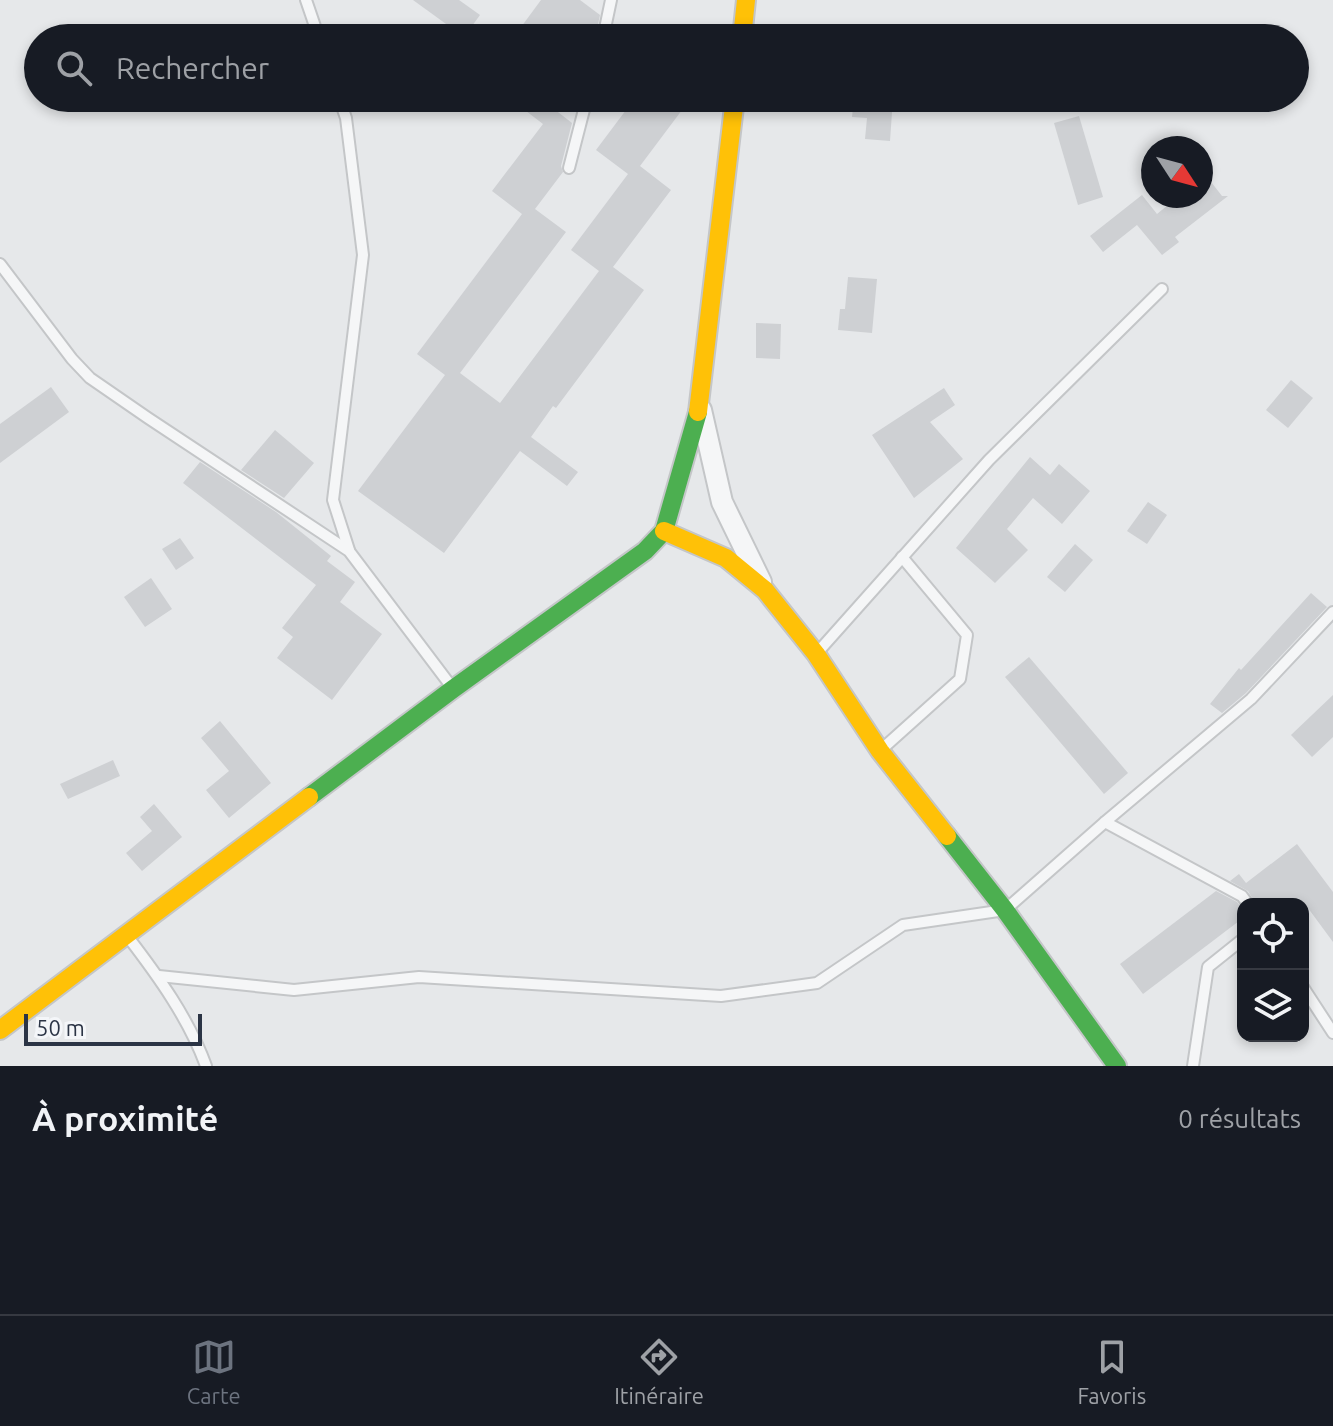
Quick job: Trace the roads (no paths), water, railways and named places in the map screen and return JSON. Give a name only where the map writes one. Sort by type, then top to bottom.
[{"type":"street","points":[[743,24],[746,0]]},
{"type":"street","points":[[0,1030],[453,689],[645,551],[664,531],[700,407],[733,112]]},
{"type":"street","points":[[700,407],[722,502],[765,590]]},
{"type":"street","points":[[664,531],[726,558],[765,590],[816,654],[880,751],[1005,910],[1117,1066]]},
{"type":"lane","points":[[306,0],[314,24]]},
{"type":"lane","points":[[606,24],[611,0]]},
{"type":"lane","points":[[344,112],[363,255],[333,500],[349,551]]},
{"type":"lane","points":[[569,168],[583,112]]},
{"type":"lane","points":[[0,264],[90,378],[349,551],[453,689]]},
{"type":"lane","points":[[816,654],[989,460],[1162,289]]},
{"type":"lane","points":[[880,751],[960,679],[967,635],[902,557]]},
{"type":"lane","points":[[159,976],[294,990],[419,977],[721,996],[817,983],[903,925],[1005,910],[1251,699],[1333,612]]},
{"type":"lane","points":[[1105,822],[1244,898]]},
{"type":"lane","points":[[127,935],[159,976],[206,1066]]},
{"type":"lane","points":[[1193,1066],[1208,967],[1237,944]]},
{"type":"lane","points":[[1309,996],[1333,1033]]}]
